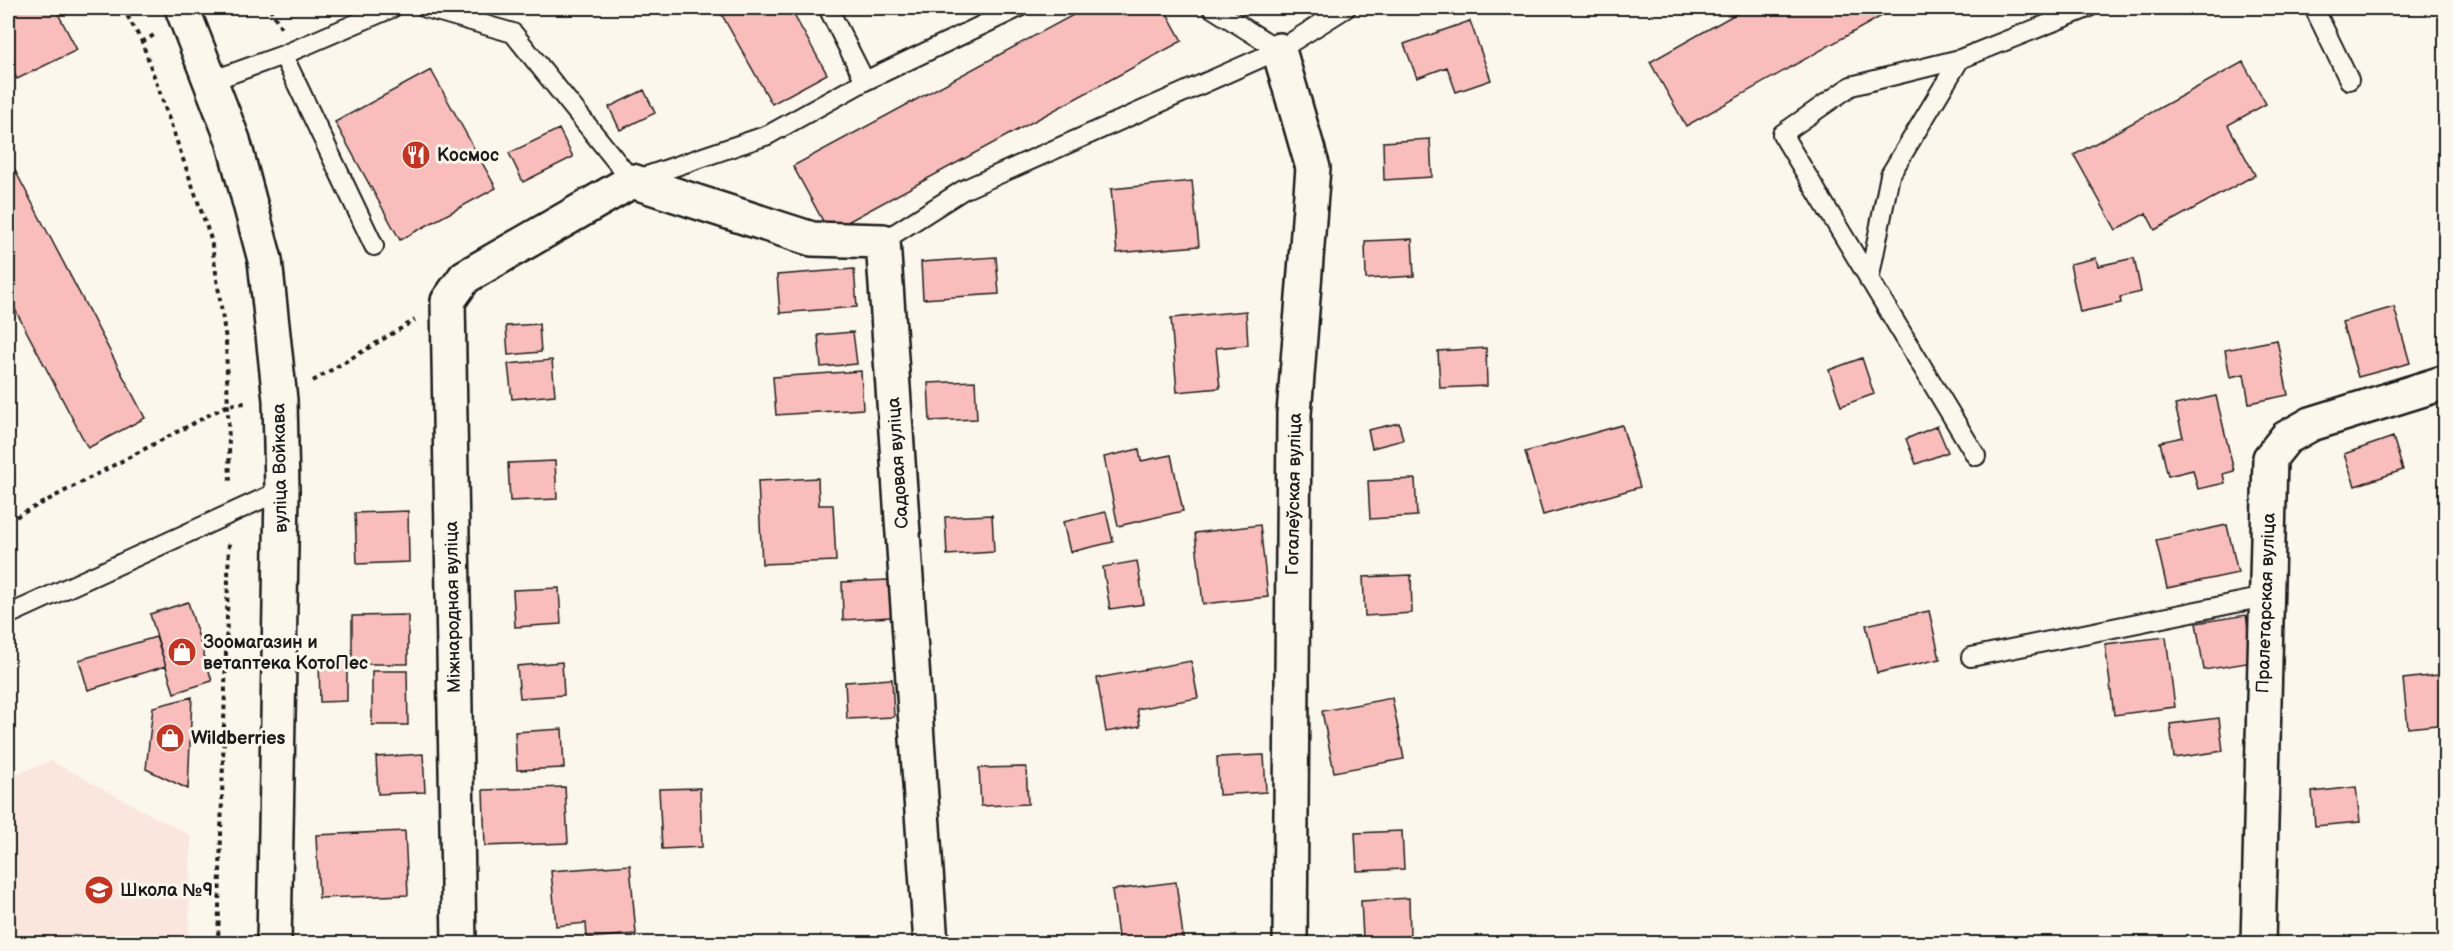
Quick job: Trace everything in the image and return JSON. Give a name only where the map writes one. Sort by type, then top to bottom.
[{"type":"street","name":"вуліца Войкава","points":[[182,8],[233,140],[265,260],[280,400],[282,490],[274,944]]},
{"type":"street","name":"Гогалеўская вуліца","points":[[1280,50],[1313,168],[1294,414],[1290,944]]},
{"type":"street","points":[[456,289],[632,181],[812,239],[883,241]]},
{"type":"street","name":"Садовая вуліца","points":[[883,241],[931,944]]},
{"type":"street","name":"Міжнародная вуліца","points":[[456,289],[459,944]]},
{"type":"street","name":"Пралетарская вуліца","points":[[2258,944],[2270,458],[2286,438],[2311,424],[2445,382]]},
{"type":"lane","points":[[211,81],[283,55],[392,8]]},
{"type":"lane","points":[[426,8],[513,33],[632,181],[768,135],[865,81],[1018,8]]},
{"type":"lane","points":[[828,8],[865,81]]},
{"type":"lane","points":[[1212,8],[1280,50]]},
{"type":"lane","points":[[883,241],[963,190],[1280,50],[1346,8]]},
{"type":"lane","points":[[1976,456],[1782,134],[1851,86],[1960,59],[2088,8]]},
{"type":"lane","points":[[2314,8],[2349,80]]},
{"type":"lane","points":[[283,55],[374,246]]},
{"type":"lane","points":[[1869,280],[1890,175],[1960,59]]},
{"type":"lane","points":[[8,615],[282,490]]},
{"type":"lane","points":[[1971,657],[2265,597]]},
{"type":"path","points":[[123,8],[142,42],[211,239],[226,340],[230,513],[218,944]]},
{"type":"path","points":[[8,521],[228,405],[280,400],[456,289]]},
{"type":"shaded area","name":"Школа №9","points":[[51,761],[191,836],[189,943],[8,943],[8,777]]},
{"type":"building","points":[[8,8],[55,8],[77,50],[17,79],[8,61]]},
{"type":"building","points":[[718,8],[790,8],[827,74],[772,104]]},
{"type":"building","points":[[1086,8],[1164,8],[1182,41],[829,232],[793,166]]},
{"type":"building","points":[[1746,8],[1896,8],[1686,126],[1650,62]]},
{"type":"building","points":[[1470,21],[1491,80],[1456,92],[1447,67],[1417,78],[1404,44]]},
{"type":"building","points":[[2243,62],[2266,104],[2228,125],[2255,175],[2155,230],[2146,213],[2116,230],[2074,155]]},
{"type":"building","name":"Космос","points":[[431,70],[496,188],[400,240],[335,122]]},
{"type":"building","points":[[644,90],[655,113],[620,130],[609,107]]},
{"type":"building","points":[[559,129],[573,157],[523,182],[509,153]]},
{"type":"building","points":[[1430,139],[1432,177],[1384,180],[1383,142]]},
{"type":"building","points":[[8,157],[145,418],[88,448],[8,296]]},
{"type":"building","points":[[1192,181],[1199,246],[1117,253],[1111,189]]},
{"type":"building","points":[[1412,239],[1414,276],[1366,279],[1365,241]]},
{"type":"building","points":[[996,257],[999,294],[923,299],[921,262]]},
{"type":"building","points":[[2096,258],[2098,266],[2134,258],[2141,292],[2120,297],[2121,303],[2080,312],[2070,264]]},
{"type":"building","points":[[854,269],[857,307],[780,313],[777,275]]},
{"type":"building","points":[[2394,307],[2410,363],[2358,377],[2342,322]]},
{"type":"building","points":[[1246,311],[1248,345],[1216,348],[1220,388],[1177,392],[1171,318]]},
{"type":"building","points":[[539,324],[541,352],[508,355],[506,326]]},
{"type":"building","points":[[853,332],[857,364],[821,367],[818,335]]},
{"type":"building","points":[[2277,340],[2288,395],[2249,403],[2244,374],[2230,377],[2225,350]]},
{"type":"building","points":[[1486,348],[1487,386],[1440,388],[1438,351]]},
{"type":"building","points":[[1862,358],[1874,394],[1841,406],[1829,370]]},
{"type":"building","points":[[552,360],[555,395],[512,399],[508,364]]},
{"type":"building","points":[[861,371],[863,409],[776,415],[773,377]]},
{"type":"building","points":[[975,381],[977,419],[930,421],[928,383]]},
{"type":"building","points":[[2216,396],[2234,471],[2223,474],[2225,483],[2198,489],[2193,470],[2168,476],[2160,442],[2183,437],[2175,405]]},
{"type":"building","points":[[1399,423],[1403,440],[1372,448],[1368,430]]},
{"type":"building","points":[[1622,425],[1640,487],[1543,515],[1525,452]]},
{"type":"building","points":[[1937,426],[1948,452],[1916,464],[1906,439]]},
{"type":"building","points":[[2393,437],[2403,470],[2355,486],[2344,454]]},
{"type":"building","points":[[1139,449],[1141,461],[1171,455],[1183,511],[1118,526],[1104,457]]},
{"type":"building","points":[[555,461],[557,499],[510,501],[508,463]]},
{"type":"building","points":[[818,478],[819,505],[833,505],[836,561],[762,564],[758,481]]},
{"type":"building","points":[[1415,479],[1417,516],[1370,519],[1368,481]]},
{"type":"building","points":[[408,511],[409,562],[357,564],[355,513]]},
{"type":"building","points":[[1106,512],[1113,542],[1070,552],[1063,522]]},
{"type":"building","points":[[992,515],[994,552],[947,555],[945,517]]},
{"type":"building","points":[[1260,525],[1268,597],[1203,604],[1195,533]]},
{"type":"building","points":[[2227,525],[2238,573],[2167,588],[2156,540]]},
{"type":"building","points":[[1137,561],[1144,604],[1110,609],[1103,567]]},
{"type":"building","points":[[1411,575],[1412,613],[1365,616],[1363,577]]},
{"type":"building","points":[[889,580],[891,617],[843,620],[842,582]]},
{"type":"building","points":[[559,588],[561,624],[515,627],[513,590]]},
{"type":"building","name":"Зоомагазин и ветаптека КотоПес","points":[[188,602],[212,681],[174,693],[150,614]]},
{"type":"building","points":[[1929,611],[1940,659],[1877,673],[1866,625]]},
{"type":"building","points":[[408,615],[408,664],[352,664],[352,616]]},
{"type":"building","points":[[2246,615],[2253,662],[2204,670],[2196,623]]},
{"type":"building","points":[[156,637],[166,666],[88,690],[79,660]]},
{"type":"building","points":[[2166,637],[2175,707],[2114,715],[2105,644]]},
{"type":"building","points":[[319,659],[347,659],[347,701],[320,702]]},
{"type":"building","points":[[1191,661],[1198,698],[1137,709],[1140,726],[1106,732],[1097,678]]},
{"type":"building","points":[[562,662],[564,695],[520,698],[517,666]]},
{"type":"building","points":[[372,671],[407,671],[408,725],[372,725]]},
{"type":"building","points":[[2446,674],[2446,724],[2408,728],[2403,679]]},
{"type":"building","points":[[892,679],[894,717],[847,719],[845,682]]},
{"type":"building","name":"Wildberries","points":[[192,697],[188,789],[146,769],[153,707]]},
{"type":"building","points":[[1392,698],[1404,759],[1334,772],[1322,711]]},
{"type":"building","points":[[2219,718],[2223,751],[2174,758],[2170,724]]},
{"type":"building","points":[[562,729],[564,768],[517,770],[515,732]]},
{"type":"building","points":[[423,754],[425,792],[378,794],[376,757]]},
{"type":"building","points":[[1264,755],[1266,792],[1219,795],[1217,757]]},
{"type":"building","points":[[1026,767],[1028,804],[981,806],[979,768]]},
{"type":"building","points":[[565,787],[568,843],[485,846],[483,790]]},
{"type":"building","points":[[2356,787],[2360,822],[2315,826],[2312,792]]},
{"type":"building","points":[[700,788],[702,847],[662,849],[659,789]]},
{"type":"building","points":[[405,831],[408,895],[319,898],[316,835]]},
{"type":"building","points":[[1402,831],[1404,869],[1357,871],[1355,833]]},
{"type":"building","points":[[630,865],[636,934],[587,938],[586,923],[556,926],[551,871]]},
{"type":"building","points":[[1176,882],[1184,944],[1119,944],[1112,890]]},
{"type":"building","points":[[1409,898],[1410,936],[1363,938],[1361,901]]},
{"type":"building","points":[[2232,937],[2234,944],[2205,944]]},
{"type":"place","name":"Космос","points":[[416,155]]},
{"type":"place","name":"Зоомагазин и ветаптека КотоПес","points":[[182,652]]},
{"type":"place","name":"Wildberries","points":[[170,738]]},
{"type":"place","name":"Школа №9","points":[[99,890]]}]
